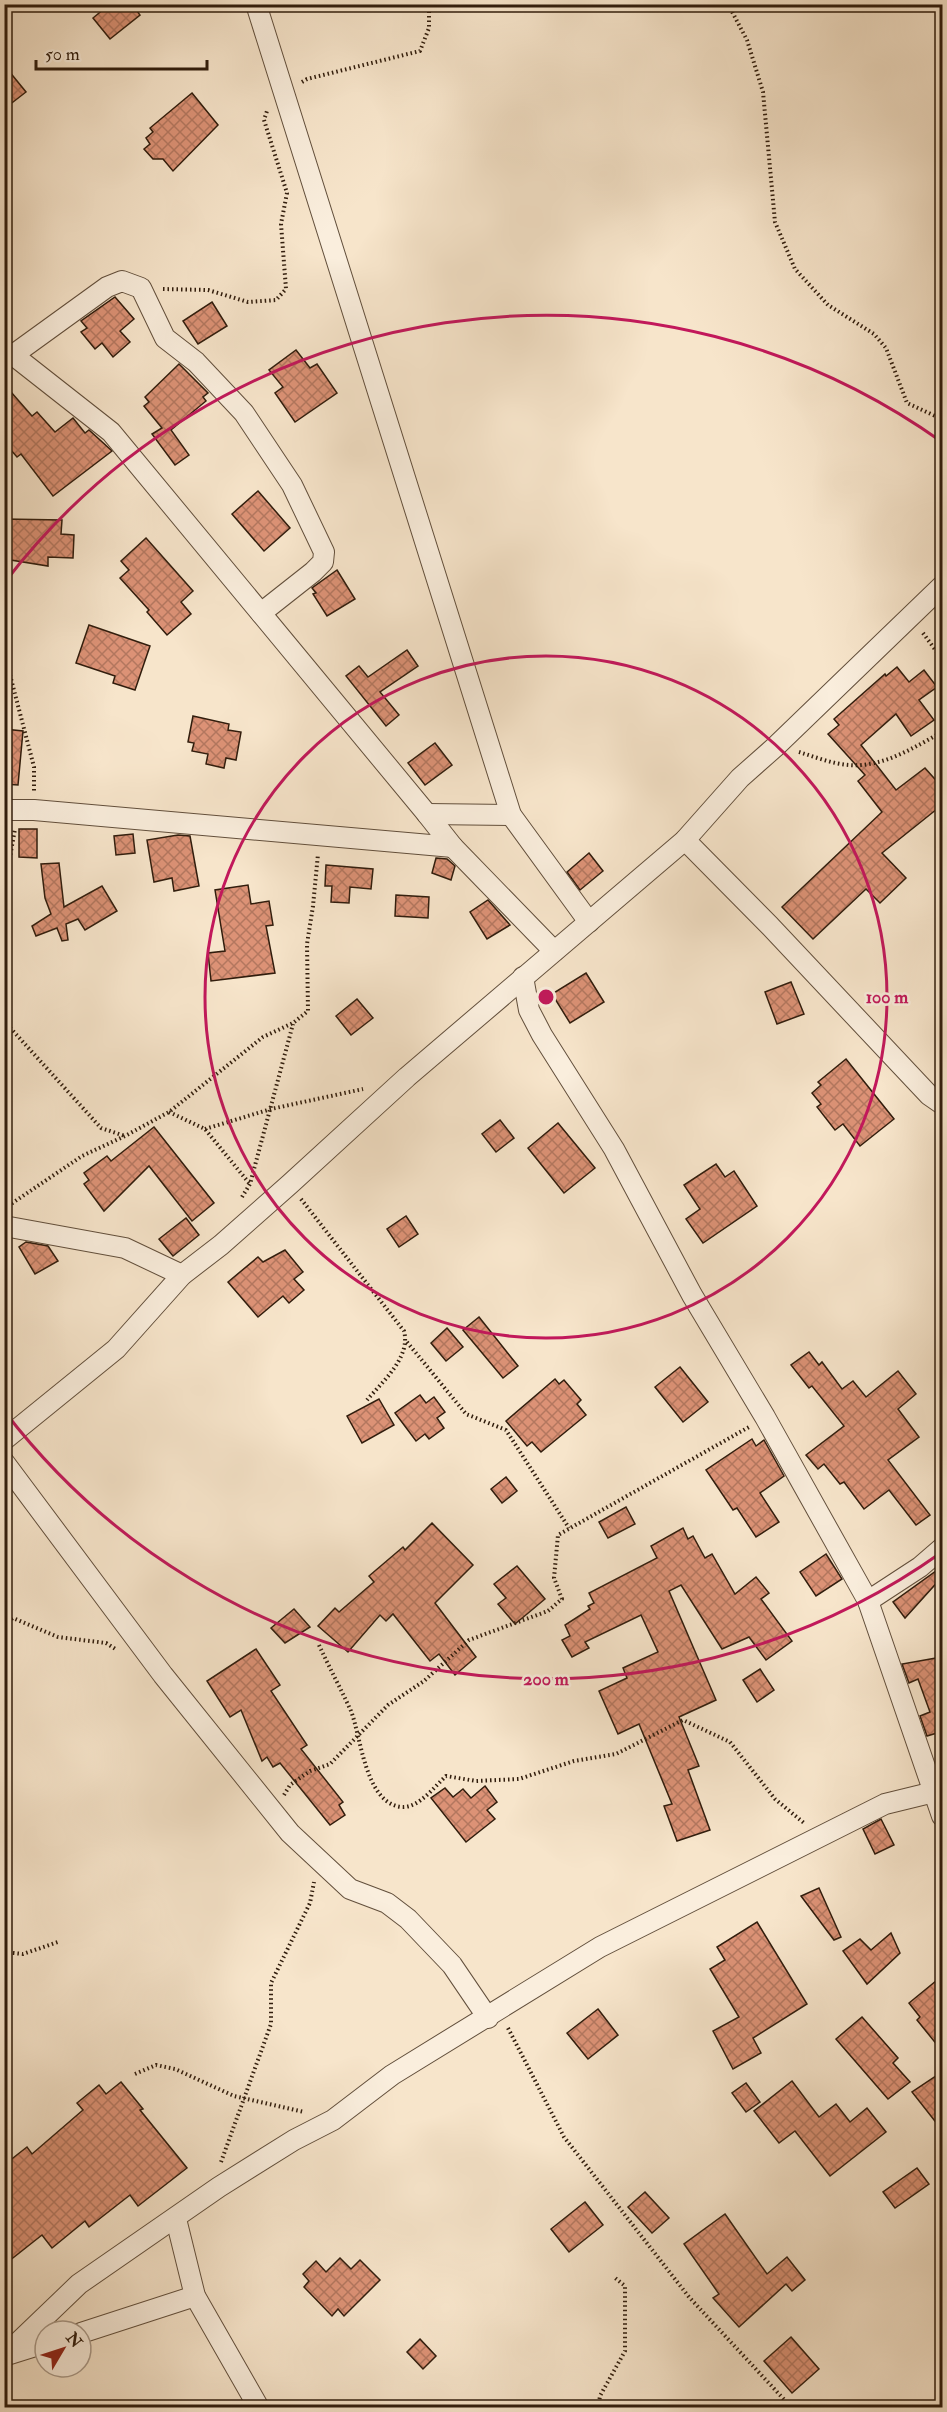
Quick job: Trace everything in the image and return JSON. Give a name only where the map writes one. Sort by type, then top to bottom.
[{"type":"street","points":[[256,4],[512,815],[589,922]]},
{"type":"street","points":[[261,612],[313,572],[323,562],[324,552],[292,485],[244,413],[196,362],[165,338],[141,288],[122,281],[107,287],[9,353],[111,432],[453,847],[555,951]]},
{"type":"street","points":[[4,1440],[116,1349],[182,1275],[221,1245],[407,1077],[685,840],[740,778],[776,747],[912,618],[942,586]]},
{"type":"street","points":[[19,810],[453,847]]},
{"type":"street","points":[[427,814],[512,815]]},
{"type":"street","points":[[685,840],[770,926],[929,1095],[942,1104]]},
{"type":"street","points":[[523,977],[529,1010],[542,1035],[614,1149],[692,1294],[765,1417],[868,1601],[942,1816]]},
{"type":"street","points":[[4,1226],[125,1248],[182,1275]]},
{"type":"street","points":[[4,1462],[163,1675],[290,1833],[350,1889],[387,1903],[408,1918],[493,2014]]},
{"type":"street","points":[[868,1601],[920,1567],[942,1548]]},
{"type":"street","points":[[7,2355],[79,2284],[219,2187],[294,2140],[333,2120],[392,2075],[600,1947],[885,1804],[934,1792]]},
{"type":"street","points":[[176,2218],[195,2296],[259,2408]]},
{"type":"street","points":[[93,2329],[195,2296]]},
{"type":"street","points":[[7,2355],[33,2347]]},
{"type":"path","points":[[728,4],[747,40],[763,92],[775,222],[795,269],[828,304],[874,334],[886,348],[907,403],[942,419]]},
{"type":"path","points":[[912,618],[942,659]]},
{"type":"path","points":[[4,890],[19,810],[34,767],[10,675]]},
{"type":"path","points":[[776,747],[849,765],[869,763],[901,754],[942,732]]},
{"type":"path","points":[[4,1208],[82,1156],[169,1112],[263,1037],[293,1023],[308,1011],[306,944],[313,906],[320,835]]},
{"type":"path","points":[[4,1021],[101,1128],[125,1136]]},
{"type":"path","points":[[238,1204],[250,1184],[293,1023]]},
{"type":"path","points":[[205,1129],[271,1109],[364,1088]]},
{"type":"path","points":[[169,1112],[205,1129],[250,1184]]},
{"type":"path","points":[[290,1184],[362,1274],[404,1331],[407,1342],[466,1414],[506,1430],[569,1528]]},
{"type":"path","points":[[367,1400],[402,1356],[407,1342]]},
{"type":"path","points":[[273,1812],[290,1785],[310,1771],[330,1764],[388,1705],[424,1681],[469,1640],[548,1611],[562,1599],[554,1578],[558,1535],[608,1509],[765,1417]]},
{"type":"path","points":[[4,1624],[14,1618],[58,1637],[106,1643],[125,1654]]},
{"type":"path","points":[[319,1645],[352,1713],[370,1780],[388,1801],[402,1807],[416,1804],[446,1776],[476,1781],[519,1779],[574,1761],[616,1754],[683,1720],[730,1742],[775,1799],[821,1836]]},
{"type":"path","points":[[219,2187],[221,2157],[271,2024],[271,1983],[310,1903],[319,1860]]},
{"type":"path","points":[[4,1952],[23,1954],[58,1942]]},
{"type":"path","points":[[493,2014],[564,2137],[689,2298],[792,2408]]},
{"type":"path","points":[[135,2073],[156,2065],[175,2069],[234,2096],[333,2120]]},
{"type":"path","points":[[598,2408],[600,2396],[625,2351],[625,2286],[614,2277]]},
{"type":"building","points":[[110,4],[132,4],[140,15],[110,39],[93,18]]},
{"type":"building","points":[[4,65],[26,92],[4,109]]},
{"type":"building","points":[[192,93],[218,125],[173,171],[163,159],[153,159],[144,149],[150,144],[146,138],[153,132],[150,128]]},
{"type":"building","points":[[115,297],[134,319],[120,331],[130,342],[113,357],[102,343],[95,349],[81,332],[87,328],[81,321]]},
{"type":"building","points":[[212,302],[227,326],[198,344],[183,321]]},
{"type":"building","points":[[296,350],[310,368],[317,364],[337,393],[295,422],[275,393],[283,387],[269,370]]},
{"type":"building","points":[[179,364],[208,393],[203,397],[206,401],[171,430],[189,455],[175,465],[152,434],[162,428],[144,406],[149,402],[145,397]]},
{"type":"building","points":[[4,384],[32,416],[37,412],[55,432],[73,418],[85,433],[89,430],[112,451],[53,496],[21,454],[17,457],[4,442]]},
{"type":"building","points":[[258,491],[290,528],[264,551],[232,514]]},
{"type":"building","points":[[4,519],[62,520],[61,534],[74,535],[73,558],[48,557],[48,566],[11,560],[11,548],[4,548]]},
{"type":"building","points":[[146,538],[193,591],[181,602],[191,614],[167,635],[147,612],[149,610],[120,578],[129,570],[121,561]]},
{"type":"building","points":[[337,570],[355,599],[327,616],[313,594],[316,593],[312,588]]},
{"type":"building","points":[[89,625],[150,646],[135,690],[113,683],[115,676],[76,663]]},
{"type":"building","points":[[407,650],[418,666],[380,692],[399,715],[386,726],[346,676],[359,666],[368,677]]},
{"type":"building","points":[[897,667],[909,682],[924,670],[937,687],[919,700],[934,720],[911,736],[896,714],[861,745],[896,790],[925,768],[942,787],[942,805],[882,853],[906,878],[880,903],[866,889],[813,939],[782,907],[882,812],[858,781],[865,775],[828,734],[839,725],[834,719],[885,674],[886,676]]},
{"type":"building","points":[[193,716],[229,724],[228,730],[241,732],[236,760],[226,758],[224,768],[206,764],[208,754],[192,751],[194,743],[188,742]]},
{"type":"building","points":[[4,729],[23,731],[18,785],[4,784]]},
{"type":"building","points":[[435,743],[452,765],[425,785],[408,763]]},
{"type":"building","points":[[19,829],[37,829],[37,858],[19,857]]},
{"type":"building","points":[[133,834],[135,853],[116,855],[114,836]]},
{"type":"building","points":[[178,835],[190,836],[199,886],[174,891],[172,878],[154,882],[147,840]]},
{"type":"building","points":[[589,853],[603,871],[580,890],[567,872]]},
{"type":"building","points":[[436,858],[447,859],[455,866],[451,880],[432,873]]},
{"type":"building","points":[[59,863],[64,907],[102,886],[117,911],[85,930],[78,919],[66,924],[68,940],[62,941],[57,928],[36,936],[32,926],[51,914],[45,898],[41,864]]},
{"type":"building","points":[[326,865],[373,869],[371,889],[350,887],[349,903],[331,902],[332,886],[325,886]]},
{"type":"building","points":[[248,885],[251,904],[269,901],[273,925],[266,926],[275,973],[211,981],[208,953],[225,951],[215,890]]},
{"type":"building","points":[[396,895],[429,897],[428,918],[395,916]]},
{"type":"building","points":[[488,900],[510,925],[487,939],[470,912]]},
{"type":"building","points":[[586,973],[604,1002],[570,1023],[552,994]]},
{"type":"building","points":[[791,982],[804,1014],[777,1024],[765,992]]},
{"type":"building","points":[[357,999],[373,1018],[351,1035],[336,1016]]},
{"type":"building","points":[[846,1059],[894,1119],[860,1146],[843,1124],[835,1130],[817,1107],[821,1104],[812,1093],[821,1085],[818,1082]]},
{"type":"building","points":[[500,1120],[514,1138],[496,1152],[482,1134]]},
{"type":"building","points":[[558,1123],[595,1168],[564,1193],[528,1148]]},
{"type":"building","points":[[154,1127],[214,1203],[192,1221],[149,1166],[104,1211],[84,1184],[89,1180],[84,1173],[107,1156],[111,1161]]},
{"type":"building","points":[[716,1164],[725,1177],[734,1171],[757,1206],[703,1243],[686,1219],[700,1209],[684,1185]]},
{"type":"building","points":[[406,1216],[418,1234],[399,1247],[387,1229]]},
{"type":"building","points":[[186,1218],[199,1235],[173,1256],[159,1239]]},
{"type":"building","points":[[26,1242],[48,1246],[58,1261],[35,1274],[19,1247]]},
{"type":"building","points":[[285,1250],[303,1272],[294,1279],[304,1290],[289,1303],[283,1296],[258,1317],[228,1282],[258,1257],[263,1262]]},
{"type":"building","points":[[479,1317],[518,1366],[503,1378],[463,1330]]},
{"type":"building","points":[[447,1328],[463,1347],[446,1361],[431,1343]]},
{"type":"building","points":[[809,1352],[819,1365],[822,1362],[842,1389],[853,1381],[866,1397],[898,1371],[916,1394],[898,1409],[919,1437],[888,1460],[930,1515],[916,1525],[889,1490],[864,1509],[844,1482],[840,1484],[824,1464],[818,1469],[806,1455],[844,1426],[812,1386],[809,1388],[791,1365]]},
{"type":"building","points":[[680,1367],[708,1402],[683,1422],[655,1387]]},
{"type":"building","points":[[555,1379],[559,1384],[564,1380],[581,1400],[577,1404],[586,1415],[541,1452],[532,1442],[527,1446],[506,1421]]},
{"type":"building","points":[[420,1395],[426,1403],[434,1397],[445,1412],[437,1418],[444,1428],[429,1439],[425,1434],[416,1441],[395,1413]]},
{"type":"building","points":[[379,1399],[394,1425],[362,1443],[347,1416]]},
{"type":"building","points":[[752,1439],[756,1446],[764,1440],[784,1476],[760,1493],[779,1522],[756,1537],[737,1508],[733,1510],[706,1470]]},
{"type":"building","points":[[506,1477],[517,1491],[502,1503],[491,1489]]},
{"type":"building","points":[[626,1507],[635,1524],[608,1538],[599,1522]]},
{"type":"building","points":[[432,1523],[473,1565],[435,1603],[476,1657],[455,1675],[439,1654],[430,1661],[393,1614],[386,1621],[380,1615],[348,1652],[318,1626],[335,1608],[339,1612],[374,1582],[369,1576],[403,1547],[405,1550]]},
{"type":"building","points":[[683,1528],[688,1539],[693,1536],[705,1558],[712,1554],[735,1594],[756,1577],[769,1593],[761,1599],[792,1641],[766,1660],[749,1637],[722,1649],[681,1585],[669,1591],[716,1700],[679,1717],[699,1766],[688,1770],[710,1830],[677,1841],[664,1806],[672,1804],[639,1724],[618,1734],[599,1691],[627,1678],[623,1668],[658,1652],[641,1615],[585,1642],[589,1648],[572,1657],[562,1640],[570,1636],[565,1625],[590,1609],[588,1606],[594,1603],[589,1593],[657,1558],[651,1546]]},
{"type":"building","points":[[826,1554],[842,1579],[816,1596],[800,1572]]},
{"type":"building","points":[[517,1566],[545,1599],[515,1624],[498,1604],[506,1598],[494,1584]]},
{"type":"building","points":[[936,1571],[942,1577],[905,1618],[893,1602]]},
{"type":"building","points":[[294,1609],[310,1627],[285,1643],[271,1628]]},
{"type":"building","points":[[256,1649],[280,1685],[271,1691],[307,1745],[301,1749],[343,1802],[339,1805],[345,1815],[330,1825],[280,1763],[273,1767],[267,1757],[262,1761],[241,1710],[230,1717],[207,1681]]},
{"type":"building","points":[[942,1657],[942,1740],[940,1740],[937,1733],[927,1736],[920,1716],[930,1712],[918,1679],[909,1683],[902,1664]]},
{"type":"building","points":[[760,1669],[774,1690],[757,1702],[743,1680]]},
{"type":"building","points":[[485,1786],[497,1802],[487,1810],[495,1819],[466,1842],[431,1798],[445,1788],[453,1797],[463,1789],[471,1798]]},
{"type":"building","points":[[881,1819],[894,1845],[875,1854],[863,1829]]},
{"type":"building","points":[[819,1888],[841,1937],[834,1940],[801,1896]]},
{"type":"building","points":[[757,1922],[807,2004],[753,2038],[761,2053],[733,2069],[713,2031],[739,2017],[710,1969],[725,1960],[717,1947]]},
{"type":"building","points":[[891,1933],[900,1953],[867,1984],[843,1951],[860,1939],[871,1950]]},
{"type":"building","points":[[942,1976],[942,2051],[917,2020],[920,2017],[909,2003]]},
{"type":"building","points":[[598,2009],[618,2035],[588,2059],[567,2033]]},
{"type":"building","points":[[862,2017],[898,2058],[893,2063],[910,2082],[888,2099],[836,2039]]},
{"type":"building","points":[[942,2072],[942,2130],[912,2092]]},
{"type":"building","points":[[792,2081],[819,2117],[836,2104],[850,2122],[867,2108],[886,2132],[830,2176],[795,2131],[779,2143],[754,2111]]},
{"type":"building","points":[[121,2082],[143,2109],[140,2110],[187,2168],[138,2206],[130,2195],[89,2227],[85,2221],[52,2248],[42,2235],[4,2265],[4,2165],[27,2147],[32,2154],[83,2110],[77,2103],[99,2085],[106,2094]]},
{"type":"building","points":[[746,2083],[760,2102],[746,2112],[732,2093]]},
{"type":"building","points":[[917,2168],[929,2184],[895,2208],[883,2192]]},
{"type":"building","points":[[645,2192],[669,2218],[652,2233],[628,2207]]},
{"type":"building","points":[[585,2202],[603,2225],[569,2252],[551,2229]]},
{"type":"building","points":[[725,2214],[767,2274],[787,2257],[805,2280],[792,2291],[786,2284],[739,2327],[713,2298],[719,2294],[684,2244]]},
{"type":"building","points":[[340,2258],[351,2269],[360,2260],[380,2280],[344,2316],[338,2309],[332,2316],[304,2287],[309,2281],[303,2274],[316,2261],[326,2272]]},
{"type":"building","points":[[791,2337],[819,2369],[792,2393],[764,2361]]},
{"type":"building","points":[[420,2339],[436,2356],[423,2369],[407,2352]]}]
